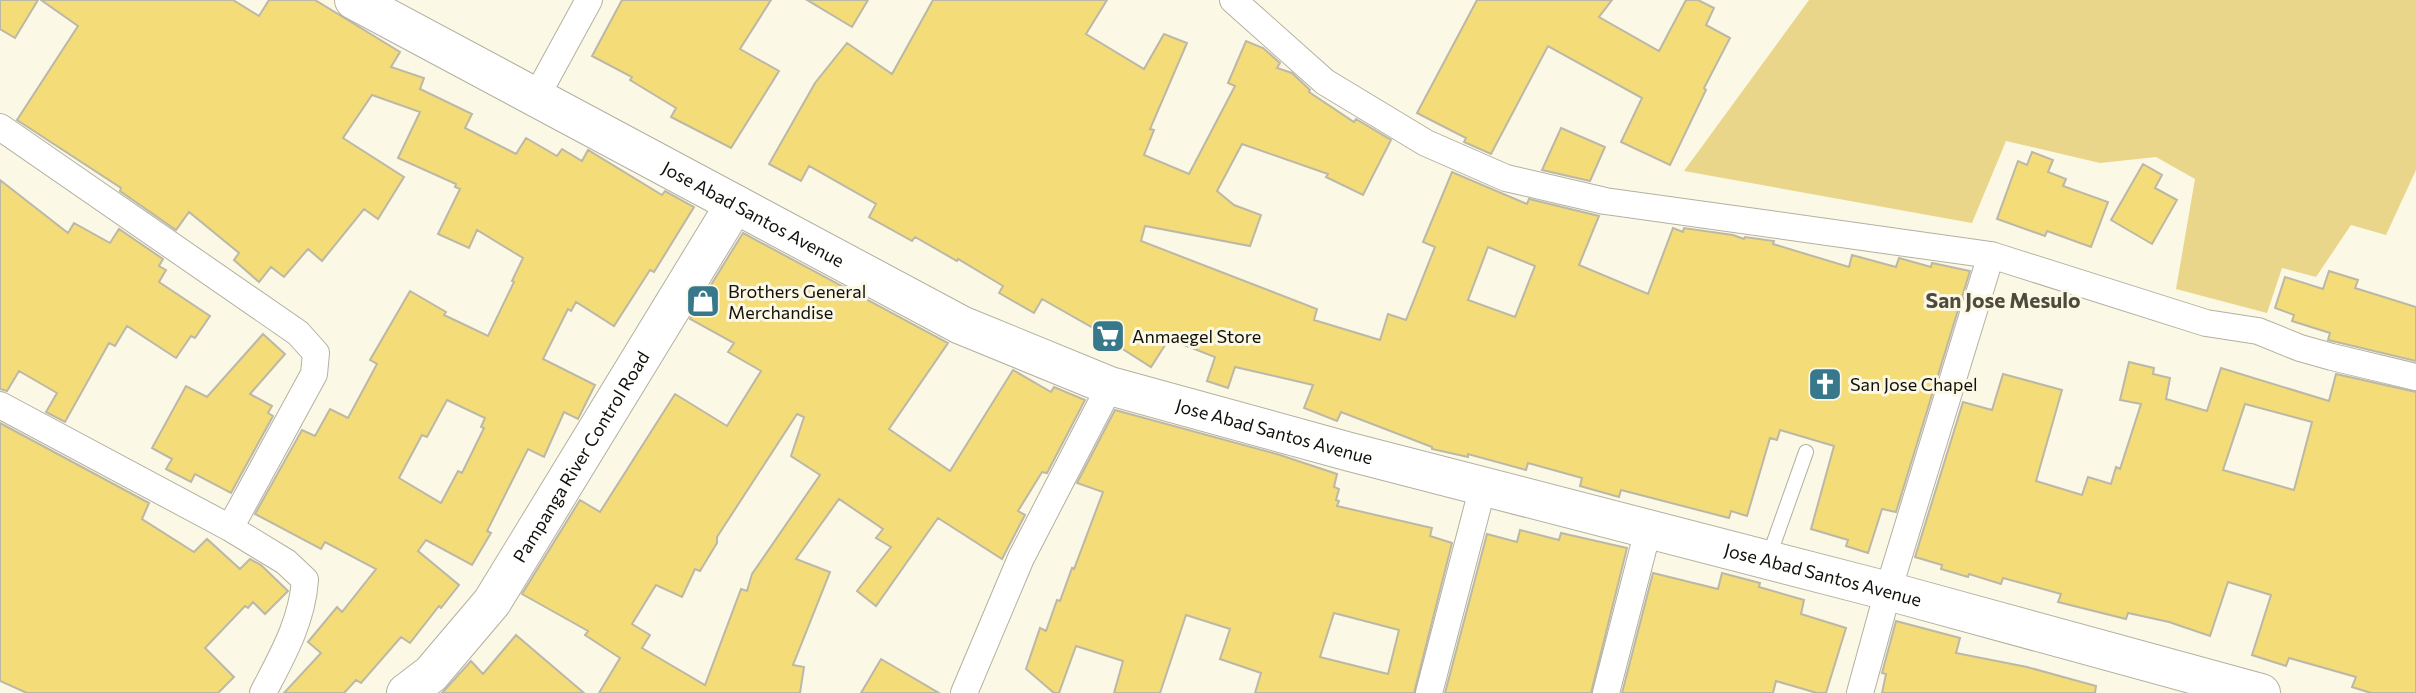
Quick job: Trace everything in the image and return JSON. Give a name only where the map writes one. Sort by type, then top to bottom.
[{"type":"main road","name":"Jose Abad Santos Avenue","points":[[354,0],[961,325],[1110,386],[1648,530],[1888,590],[2185,683],[2261,693]]},
{"type":"main road","name":"Pampanga River Control Road","points":[[406,693],[430,674],[492,603],[735,204]]},
{"type":"street","points":[[536,97],[589,0]]},
{"type":"street","points":[[1233,0],[1325,82],[1426,143],[1506,178],[1605,201],[1991,255],[2206,323],[2259,331],[2300,348],[2416,377]]},
{"type":"street","points":[[0,127],[298,333],[316,353],[314,374],[230,528]]},
{"type":"street","points":[[1860,693],[1888,590],[1991,255]]},
{"type":"street","points":[[964,693],[1021,558],[1110,386]]},
{"type":"street","points":[[0,405],[230,528],[286,562],[305,580],[304,598],[296,627],[263,693]]},
{"type":"street","points":[[1429,693],[1483,486]]},
{"type":"street","points":[[1606,693],[1648,530]]},
{"type":"lane","points":[[1768,560],[1806,452]]},
{"type":"shaded area","points":[[1809,0],[2416,0],[2416,170],[2386,235],[2351,225],[2316,277],[2282,268],[2267,313],[2176,289],[2195,179],[2156,157],[2100,163],[2006,141],[1972,223],[1684,171]]},
{"type":"building","points":[[0,0],[38,0],[15,38],[0,29]]},
{"type":"building","points":[[41,0],[233,0],[259,16],[269,0],[315,0],[400,52],[391,67],[424,78],[420,89],[472,114],[465,128],[516,154],[526,138],[557,156],[562,149],[582,161],[588,150],[662,195],[665,191],[694,207],[654,272],[650,270],[614,326],[576,302],[571,311],[568,309],[543,359],[595,385],[578,419],[564,412],[544,457],[528,449],[487,531],[491,533],[472,565],[426,540],[418,551],[459,585],[410,643],[401,637],[361,683],[356,680],[344,693],[284,693],[321,653],[308,642],[337,607],[342,612],[376,569],[325,542],[321,549],[255,514],[302,430],[315,436],[330,409],[348,418],[377,364],[370,360],[410,291],[446,312],[444,315],[488,336],[523,258],[477,230],[469,248],[438,234],[460,189],[455,187],[456,184],[398,158],[420,112],[372,95],[343,138],[404,177],[378,219],[364,209],[322,261],[308,249],[284,277],[271,267],[259,282],[234,260],[239,253],[189,212],[176,230],[120,191],[121,188],[17,120],[78,26]],"holes":[[[447,400],[485,418],[481,427],[484,428],[462,473],[458,471],[441,503],[399,478],[422,435],[427,437]]]},
{"type":"building","points":[[622,0],[771,0],[740,49],[779,71],[731,148],[671,117],[676,108],[630,80],[632,77],[592,56]]},
{"type":"building","points":[[807,0],[868,0],[852,27]]},
{"type":"building","points":[[933,0],[1107,0],[1086,34],[1144,69],[1164,34],[1187,43],[1150,129],[1154,130],[1144,155],[1189,174],[1235,86],[1228,83],[1246,41],[1263,48],[1280,63],[1277,68],[1292,73],[1309,92],[1354,122],[1356,119],[1391,140],[1363,195],[1326,177],[1328,174],[1242,144],[1217,191],[1234,205],[1261,215],[1250,246],[1145,226],[1141,241],[1317,309],[1314,320],[1380,340],[1388,314],[1406,320],[1435,247],[1423,242],[1452,172],[1527,204],[1529,199],[1599,216],[1579,265],[1648,294],[1673,228],[1683,232],[1684,228],[1744,239],[1774,241],[1773,244],[1849,267],[1852,255],[1896,267],[1899,258],[1931,267],[1932,263],[1970,271],[1896,512],[1882,509],[1868,553],[1846,546],[1848,540],[1811,529],[1834,446],[1780,430],[1777,440],[1770,438],[1747,516],[1731,511],[1729,518],[1621,490],[1619,497],[1580,486],[1582,478],[1528,463],[1526,470],[1468,454],[1468,457],[1432,449],[1341,412],[1337,421],[1304,408],[1313,385],[1235,367],[1228,388],[1207,381],[1215,357],[1169,339],[1151,367],[1099,334],[1100,332],[1042,299],[1034,313],[999,293],[1003,286],[958,259],[957,261],[915,237],[912,241],[869,217],[876,204],[809,166],[801,181],[769,164],[815,83],[847,43],[892,74]],"holes":[[[1488,247],[1535,266],[1515,317],[1468,300]]]},
{"type":"building","points":[[1477,0],[1612,0],[1599,17],[1659,51],[1686,0],[1698,0],[1714,8],[1706,25],[1730,38],[1704,88],[1706,90],[1670,165],[1621,142],[1642,98],[1548,46],[1491,154],[1464,142],[1466,138],[1417,113]]},
{"type":"building","points":[[1561,128],[1605,147],[1590,181],[1542,170]]},
{"type":"building","points":[[2032,152],[2053,160],[2048,172],[2066,179],[2063,186],[2108,202],[2091,247],[2047,231],[2045,236],[1997,219],[2018,161],[2027,165]]},
{"type":"building","points":[[2143,164],[2162,175],[2155,188],[2177,200],[2152,244],[2111,220]]},
{"type":"building","points":[[0,180],[68,233],[74,223],[110,243],[119,229],[163,259],[159,266],[166,270],[159,282],[210,316],[195,338],[191,336],[176,358],[127,326],[115,346],[109,343],[65,422],[46,412],[57,393],[19,371],[7,391],[0,389]]},
{"type":"building","points":[[743,233],[948,343],[889,429],[950,471],[1013,370],[1051,392],[1054,387],[1085,400],[1047,473],[1042,472],[1018,511],[1025,515],[1002,559],[938,518],[876,606],[857,591],[891,547],[876,538],[883,529],[839,499],[796,559],[830,572],[793,665],[804,667],[800,693],[599,693],[620,658],[585,635],[588,631],[522,594],[580,500],[600,512],[675,394],[727,426],[761,371],[728,352],[734,343],[690,319]],"holes":[[[797,414],[804,417],[791,456],[820,475],[752,574],[747,591],[741,589],[705,685],[642,648],[650,635],[632,624],[656,585],[682,597],[695,569],[700,571],[717,543],[717,537]]]},
{"type":"building","points":[[2329,271],[2358,280],[2355,288],[2416,307],[2416,361],[2328,340],[2330,333],[2292,321],[2294,315],[2275,308],[2285,277],[2323,289]]},
{"type":"building","points":[[263,334],[285,354],[250,394],[272,406],[268,413],[273,416],[231,493],[195,474],[191,482],[166,469],[172,459],[152,448],[186,386],[207,397]]},
{"type":"building","points":[[2129,362],[2154,368],[2153,374],[2170,378],[2166,399],[2207,411],[2221,368],[2329,401],[2336,374],[2416,392],[2416,693],[2371,693],[2352,687],[2356,677],[2289,658],[2286,666],[2252,655],[2271,595],[2228,582],[2210,636],[2169,622],[2128,613],[2126,619],[2058,602],[2061,594],[2003,578],[2001,584],[1969,574],[1968,577],[1915,557],[1963,402],[1992,410],[2003,374],[2062,390],[2036,481],[2082,495],[2088,477],[2111,484],[2116,467],[2120,469],[2141,404],[2120,400]],"holes":[[[2245,404],[2312,422],[2294,490],[2223,470]]]},
{"type":"building","points":[[1115,410],[1280,455],[1337,474],[1334,487],[1339,489],[1337,506],[1432,528],[1430,536],[1452,543],[1414,693],[1255,693],[1261,673],[1220,659],[1230,629],[1186,615],[1160,693],[1114,693],[1123,661],[1076,646],[1059,693],[1054,693],[1026,669],[1040,628],[1046,631],[1057,600],[1060,601],[1072,568],[1074,569],[1103,492],[1077,483]],"holes":[[[1334,613],[1399,630],[1388,674],[1320,657]]]},
{"type":"building","points":[[0,423],[149,503],[142,519],[194,552],[207,539],[240,569],[250,559],[261,565],[288,591],[265,614],[253,602],[248,608],[245,606],[205,648],[234,677],[218,693],[27,693],[0,681]]},
{"type":"building","points":[[1520,530],[1559,540],[1561,533],[1627,548],[1591,693],[1445,693],[1487,534],[1517,542]]},
{"type":"building","points":[[1653,573],[1718,589],[1722,573],[1760,583],[1759,587],[1804,600],[1801,614],[1846,628],[1826,693],[1817,693],[1776,681],[1773,693],[1622,693]]},
{"type":"building","points":[[1896,621],[1960,638],[1956,653],[2027,667],[2096,686],[2095,693],[1882,693],[1886,674],[1882,673]]},
{"type":"building","points":[[516,635],[584,693],[442,693],[471,661],[483,674]]},
{"type":"building","points":[[881,659],[939,693],[861,693]]},
{"type":"place","name":"Brothers General Merchandise","points":[[703,301]]},
{"type":"place","name":"Anmaegel Store","points":[[1108,336]]},
{"type":"place","name":"San Jose Chapel","points":[[1825,384]]},
{"type":"district","name":"San Jose Mesulo","points":[[2003,299]]}]
